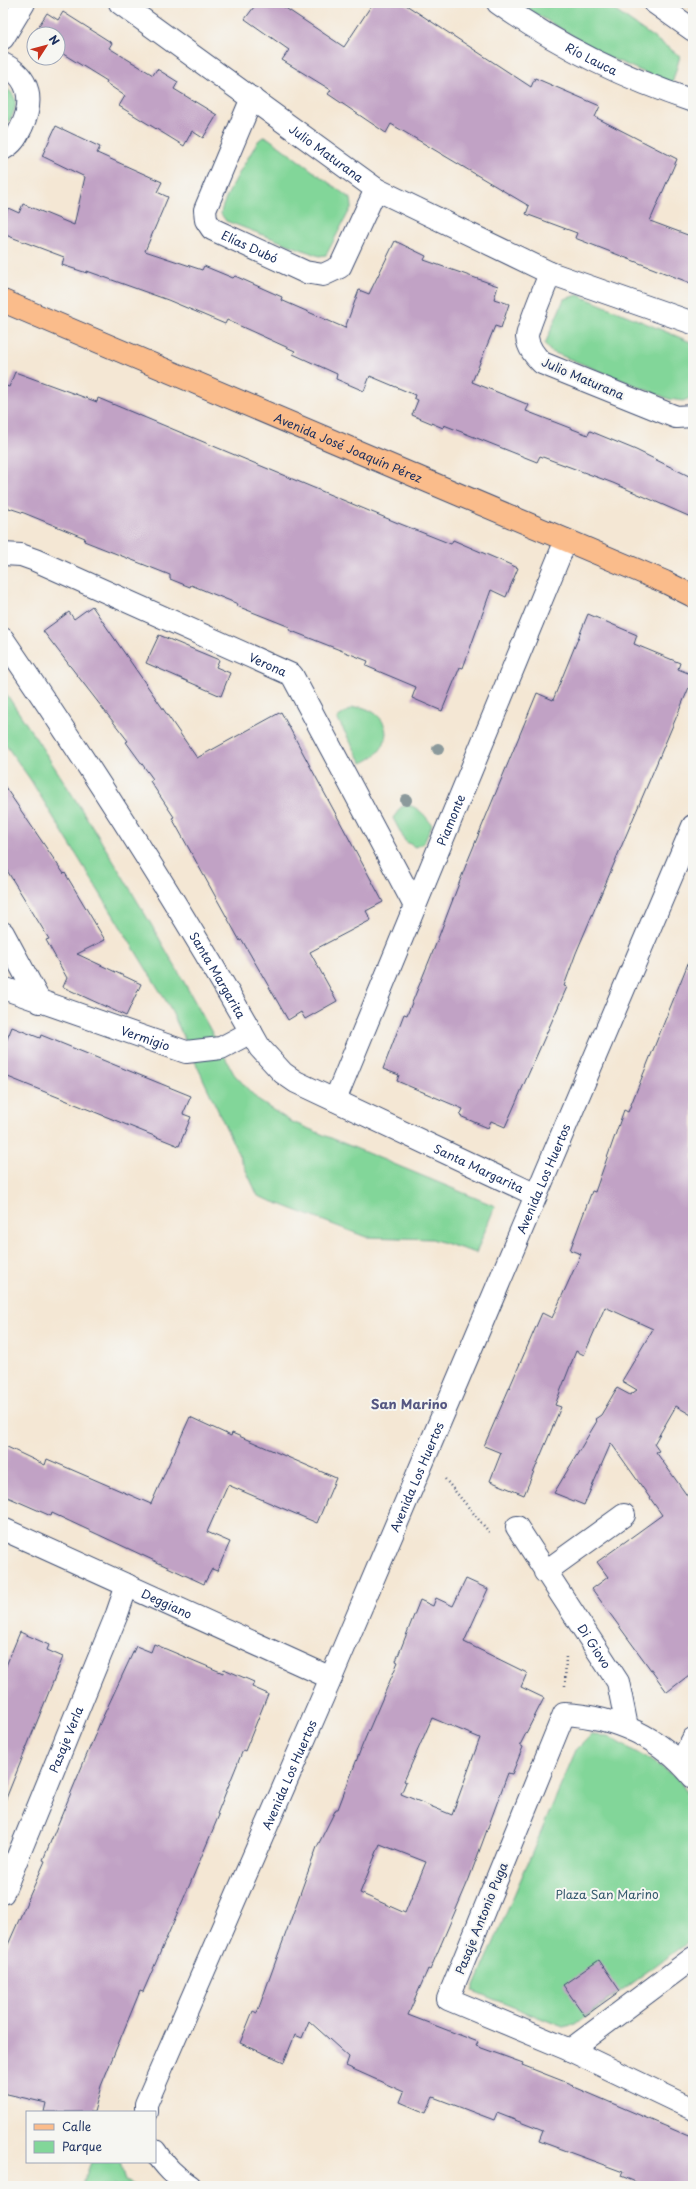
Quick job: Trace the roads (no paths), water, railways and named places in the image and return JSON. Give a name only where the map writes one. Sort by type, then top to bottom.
[{"type":"main road","name":"Avenida José Joaquín Pérez","points":[[3,301],[665,582],[693,596]]},
{"type":"street","points":[[3,38],[24,3]]},
{"type":"street","name":"Julio Maturana","points":[[120,3],[376,188],[550,273],[693,323]]},
{"type":"street","name":"Río Lauca","points":[[498,3],[526,23],[593,59],[650,87],[693,101]]},
{"type":"street","points":[[655,3],[693,30]]},
{"type":"street","points":[[3,64],[18,73],[24,83],[30,104],[27,116],[16,140],[3,149]]},
{"type":"street","name":"Elías Dubó","points":[[252,98],[205,210],[206,220],[212,229],[305,272],[323,276],[340,267],[376,188]]},
{"type":"street","name":"Julio Maturana","points":[[550,273],[527,336],[530,349],[536,357],[542,363],[676,417],[693,416]]},
{"type":"street","name":"Piamonte","points":[[335,1100],[566,540]]},
{"type":"street","name":"Verona","points":[[3,554],[21,555],[35,560],[292,675],[415,906]]},
{"type":"street","name":"Santa Margarita","points":[[3,639],[61,724],[161,878],[260,1048],[283,1073],[296,1082],[536,1195]]},
{"type":"street","name":"Avenida Los Huertos","points":[[146,2108],[331,1678],[693,826]]},
{"type":"street","points":[[3,933],[40,1002]]},
{"type":"street","name":"Vermigio","points":[[3,988],[186,1052],[221,1048],[251,1032]]},
{"type":"street","points":[[545,1572],[624,1515]]},
{"type":"street","name":"Di Giovo","points":[[517,1527],[618,1682],[627,1727]]},
{"type":"street","name":"Deggiano","points":[[3,1529],[331,1678]]},
{"type":"street","name":"Pasaje Verla","points":[[3,1893],[117,1614],[127,1585]]},
{"type":"street","name":"Pasaje Antonio Puga","points":[[627,1727],[593,1717],[564,1714],[448,1999],[570,2050],[693,2109]]},
{"type":"street","points":[[627,1727],[652,1740],[687,1770],[693,1739]]},
{"type":"street","points":[[570,2050],[693,1958]]},
{"type":"street","points":[[156,2152],[168,2169],[190,2186]]},
{"type":"district","name":"San Marino","points":[[409,1403]]},
{"type":"park label","name":"Plaza San Marino","points":[[607,1894]]}]
